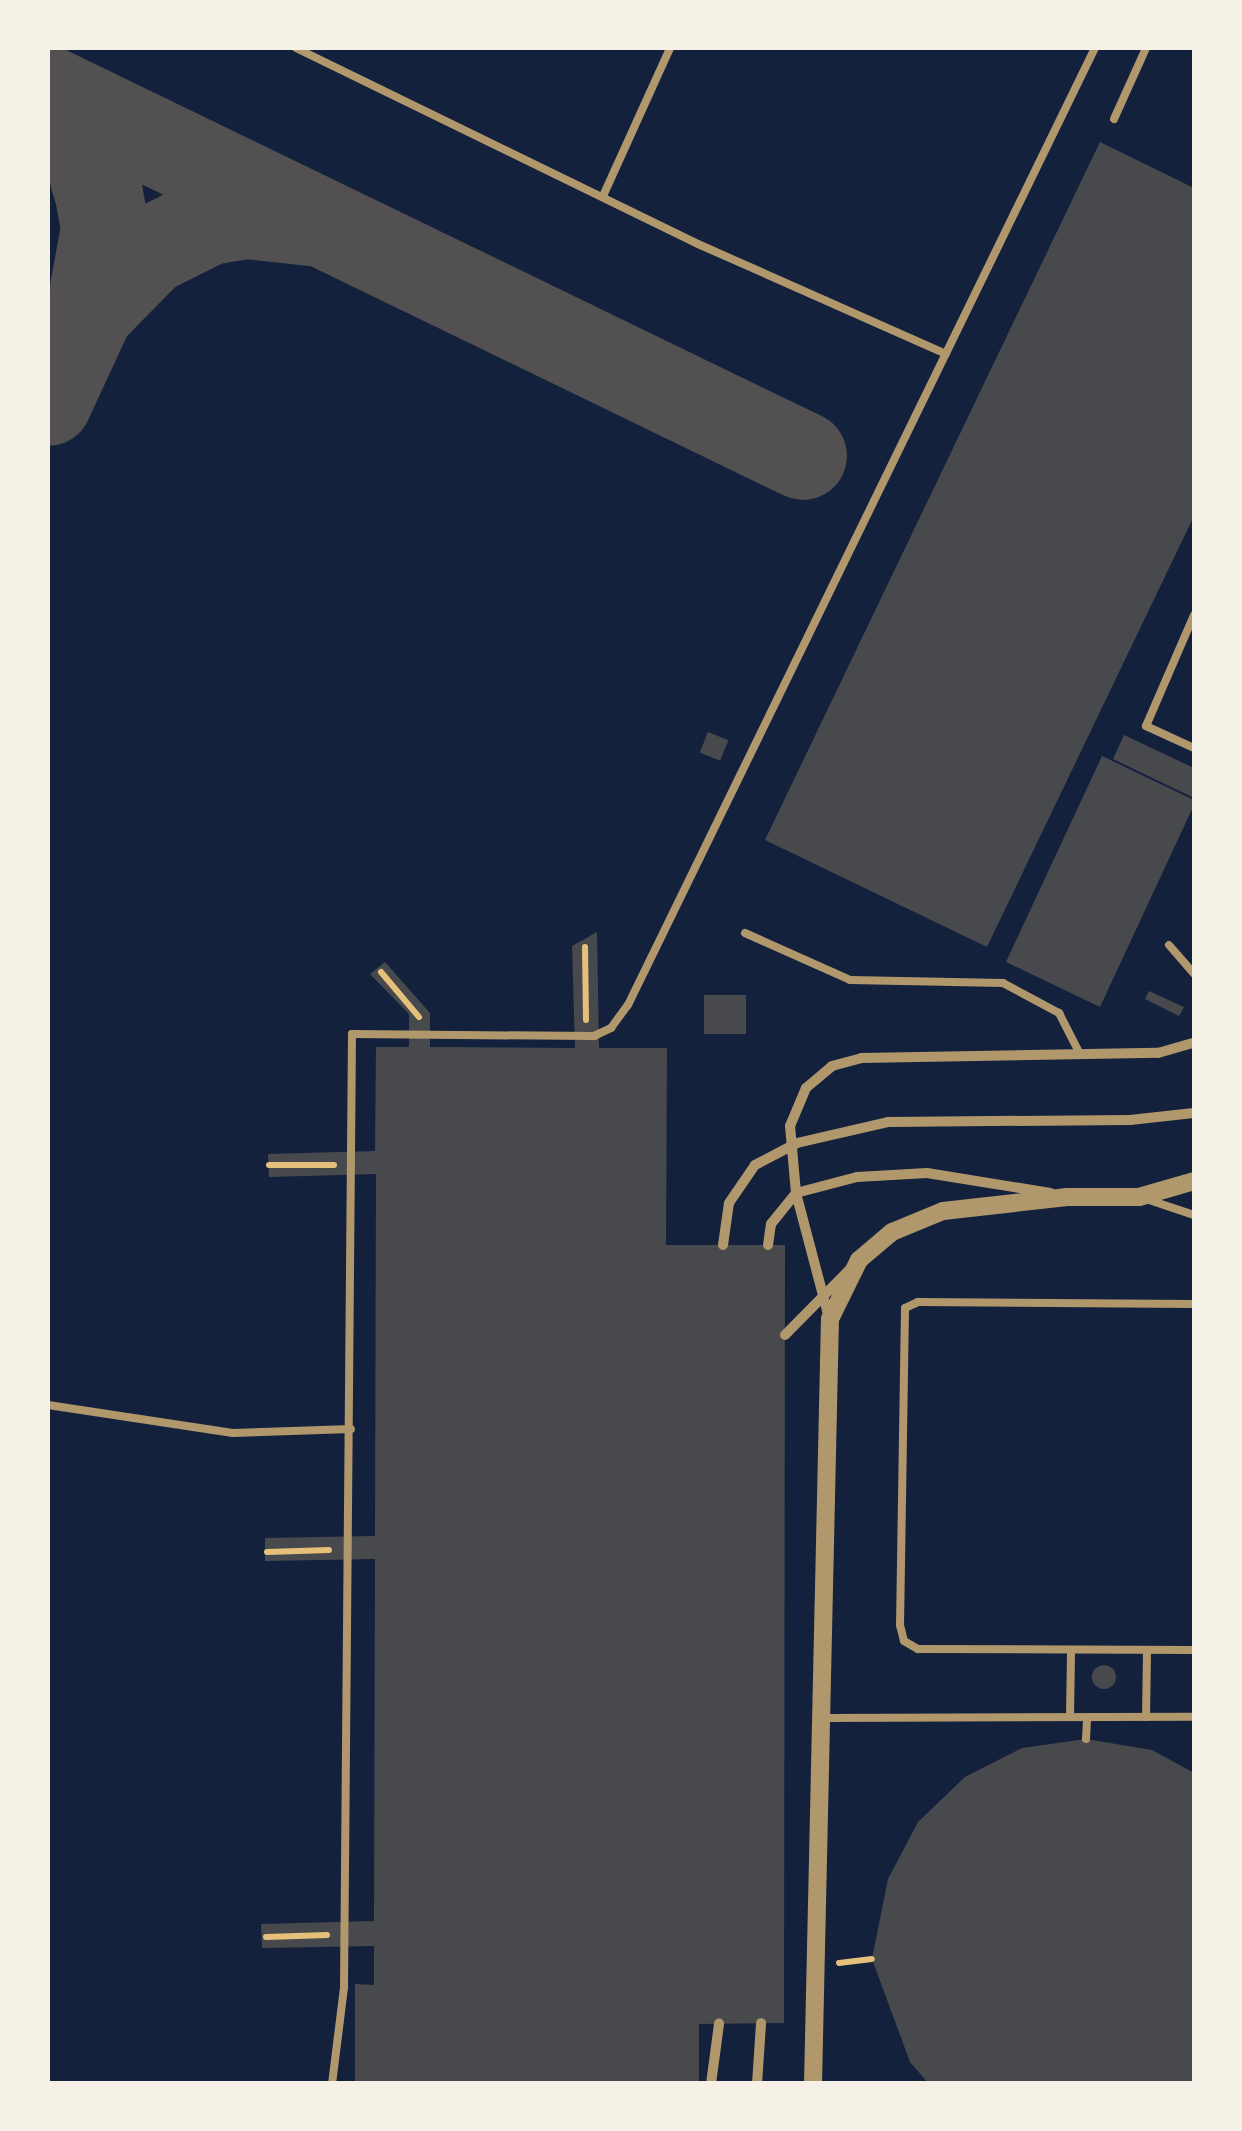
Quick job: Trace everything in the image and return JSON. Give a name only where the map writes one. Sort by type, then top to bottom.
[{"type":"street","points":[[812,2084],[830,1319],[796,1193],[790,1126],[806,1088],[832,1066],[861,1058],[1158,1053],[1194,1042]]},
{"type":"street","points":[[723,1245],[729,1203],[754,1166],[797,1144],[888,1122],[1130,1120],[1194,1112]]},
{"type":"street","points":[[768,1245],[771,1224],[796,1193],[858,1177],[926,1173],[1068,1196]]},
{"type":"street","points":[[785,1335],[822,1294],[892,1232],[943,1210],[1068,1196],[1139,1197],[1194,1181]]},
{"type":"street","points":[[830,1319],[859,1260]]},
{"type":"street","points":[[711,2084],[719,2024]]},
{"type":"street","points":[[757,2084],[761,2024]]},
{"type":"lane","points":[[296,48],[603,196],[946,354]]},
{"type":"lane","points":[[603,196],[670,48]]},
{"type":"lane","points":[[332,2084],[344,1987],[352,1034],[594,1036],[611,1028],[628,1005],[1095,48]]},
{"type":"lane","points":[[1114,119],[1146,48]]},
{"type":"lane","points":[[1194,615],[1146,726],[1194,748]]},
{"type":"lane","points":[[744,933],[850,980],[1003,983],[1060,1013],[1080,1054]]},
{"type":"lane","points":[[1169,945],[1194,974]]},
{"type":"lane","points":[[1139,1197],[1194,1214]]},
{"type":"lane","points":[[1194,1304],[918,1302],[905,1308],[904,1641],[918,1650],[1194,1650]]},
{"type":"lane","points":[[48,1405],[233,1433],[351,1429]]},
{"type":"lane","points":[[1070,1718],[1071,1650]]},
{"type":"lane","points":[[1146,1717],[1147,1650]]},
{"type":"lane","points":[[820,1718],[1194,1717]]},
{"type":"lane","points":[[1086,1739],[1087,1718]]},
{"type":"path","points":[[585,947],[586,1031]]},
{"type":"path","points":[[382,972],[419,1014],[419,1030]]},
{"type":"path","points":[[269,1166],[340,1164]]},
{"type":"path","points":[[267,1552],[339,1550]]},
{"type":"path","points":[[266,1936],[338,1935]]},
{"type":"building","points":[[1100,142],[1194,188],[1194,516],[987,947],[765,840]]},
{"type":"building","points":[[708,732],[728,740],[720,761],[700,752]]},
{"type":"building","points":[[1124,735],[1194,768],[1194,798],[1113,759]]},
{"type":"building","points":[[1102,756],[1194,800],[1194,805],[1100,1007],[1006,962]]},
{"type":"building","points":[[597,932],[599,1048],[667,1048],[666,1245],[785,1245],[784,2023],[699,2024],[699,2084],[355,2084],[355,1984],[374,1985],[374,1946],[262,1948],[261,1924],[374,1921],[375,1559],[265,1561],[265,1538],[375,1536],[376,1174],[269,1177],[268,1154],[375,1151],[376,1047],[409,1047],[409,1014],[370,974],[385,962],[430,1013],[430,1047],[575,1048],[572,946]]},
{"type":"building","points":[[1149,991],[1184,1007],[1179,1016],[1145,999]]},
{"type":"building","points":[[704,995],[746,995],[746,1034],[704,1034]]},
{"type":"building","points":[[1104,1665],[1116,1677],[1104,1689],[1092,1677]]},
{"type":"building","points":[[1086,1739],[1152,1750],[1194,1773],[1194,2084],[929,2084],[910,2062],[872,1959],[888,1879],[918,1822],[965,1777],[1022,1748]]},
{"type":"taxiway","points":[[48,90],[803,456]]},
{"type":"taxiway","points":[[48,102],[89,160],[99,194],[105,229],[90,311]]},
{"type":"taxiway","points":[[48,402],[90,311],[149,251],[209,221],[248,215],[309,222]]}]
